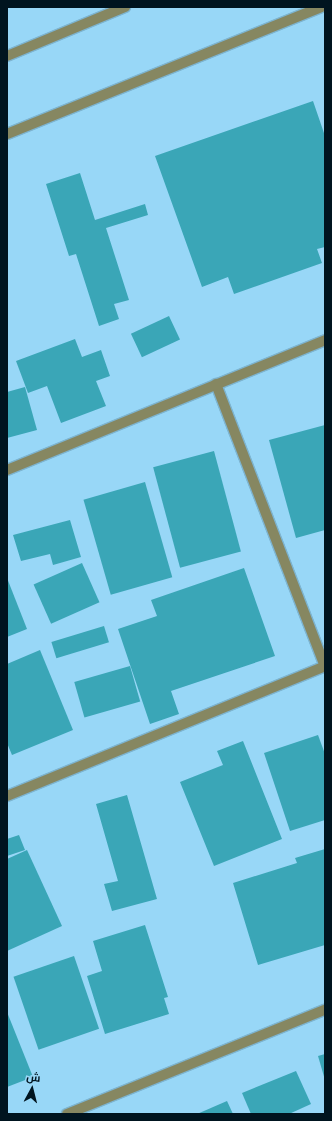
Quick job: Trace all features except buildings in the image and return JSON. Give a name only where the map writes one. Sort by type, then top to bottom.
[{"type":"street","points":[[7,56],[125,7]]},
{"type":"street","points":[[7,134],[321,7]]},
{"type":"street","points":[[7,470],[325,340]]},
{"type":"street","points":[[7,796],[325,666],[216,384]]},
{"type":"street","points":[[67,1114],[325,1010]]}]
